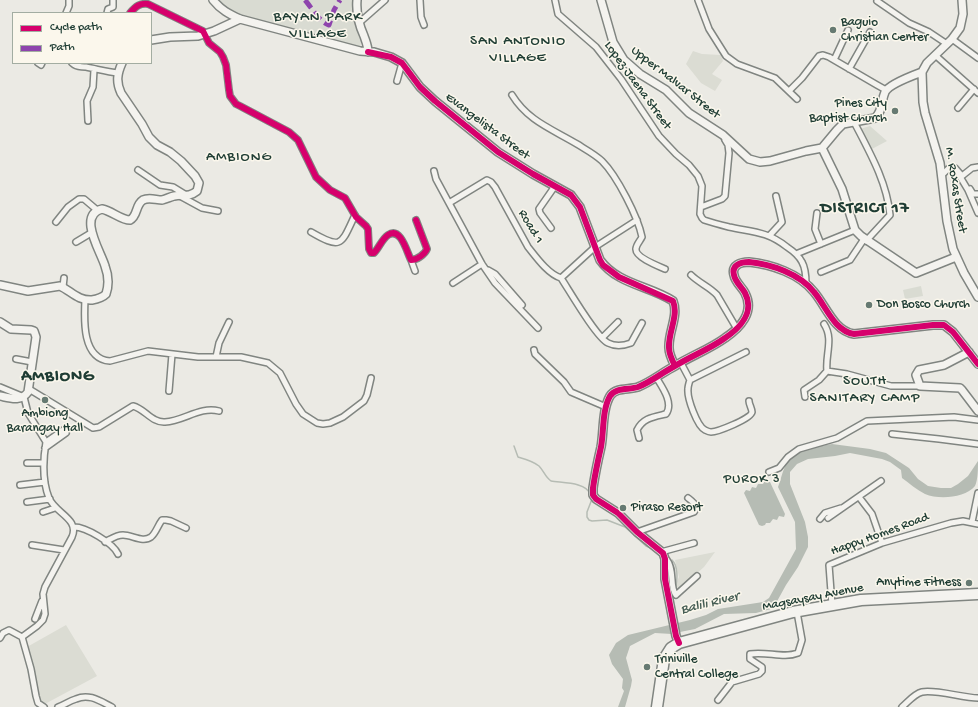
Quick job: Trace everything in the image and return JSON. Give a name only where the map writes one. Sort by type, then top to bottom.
[{"type":"highway","name":"Magsaysay Avenue","points":[[678,639],[797,612],[861,600],[978,594]]},
{"type":"highway","points":[[657,707],[664,659],[678,639]]},
{"type":"street","points":[[66,12],[69,6],[69,0]]},
{"type":"street","points":[[107,12],[108,9],[113,7],[113,0]]},
{"type":"street","points":[[135,0],[139,5]]},
{"type":"street","name":"Evangelista Street","points":[[213,0],[218,7],[228,14],[240,19],[360,51],[391,57],[402,64],[420,86],[435,101],[498,152],[533,174],[565,191],[576,200],[580,207],[600,260],[612,272],[673,301],[675,309],[669,350],[678,364]]},
{"type":"street","points":[[356,0],[368,52]]},
{"type":"street","points":[[360,22],[385,0]]},
{"type":"street","points":[[420,0],[421,17],[424,25]]},
{"type":"street","name":"Lopez Jaena Street","points":[[555,0],[558,14],[596,47],[621,79],[659,136],[689,165],[698,176],[702,186],[701,207]]},
{"type":"street","name":"Upper Malvar Street","points":[[601,0],[613,42],[624,60],[640,74],[666,90],[690,113],[723,135],[750,159],[760,162],[778,160],[806,151],[822,148]]},
{"type":"street","points":[[698,0],[708,29],[726,56],[737,64],[775,78],[797,99]]},
{"type":"street","points":[[956,257],[916,273],[865,240],[855,230],[842,189],[822,148],[843,124],[875,118],[878,115],[886,90],[910,76],[922,72],[927,63],[958,31],[961,24],[962,0]]},
{"type":"street","points":[[877,1],[909,23],[949,41],[978,58]]},
{"type":"street","points":[[131,12],[135,7],[148,2],[203,31],[209,43],[220,52],[223,57],[226,65],[228,90],[233,101],[295,136],[303,147],[316,177],[330,190],[345,198],[355,215],[368,229],[369,249],[371,253],[373,254],[375,252],[387,236],[392,233],[396,234],[402,238],[415,271]]},
{"type":"street","points":[[152,40],[198,36],[240,19]]},
{"type":"street","points":[[834,60],[848,30]]},
{"type":"street","points":[[849,69],[870,32]]},
{"type":"street","points":[[360,51],[363,46],[364,37]]},
{"type":"street","points":[[789,91],[802,78],[819,56],[823,55],[834,60],[876,86],[886,90]]},
{"type":"street","points":[[935,55],[976,91],[958,108]]},
{"type":"street","points":[[74,64],[78,67],[118,73]]},
{"type":"street","points":[[76,242],[91,226],[97,210],[102,208],[124,219],[130,220],[135,218],[139,204],[147,198],[161,200],[179,195],[191,195],[199,187],[198,180],[181,161],[170,152],[157,145],[149,137],[121,93],[118,86],[118,73],[122,64]]},
{"type":"street","points":[[396,81],[402,64]]},
{"type":"street","points":[[88,121],[87,101],[93,88],[94,70]]},
{"type":"street","name":"M. Roxas Street","points":[[922,72],[925,113],[936,145],[942,175],[947,221],[956,257],[978,297]]},
{"type":"street","points":[[512,95],[520,107],[538,123],[576,143],[602,161],[619,186],[637,220],[642,237],[635,251],[636,253],[646,260],[665,269]]},
{"type":"street","points":[[821,272],[850,260],[865,240],[890,215],[889,204],[875,163],[854,122]]},
{"type":"street","name":"Upper Malvar Street","points":[[701,207],[722,200],[725,196],[729,148],[723,135]]},
{"type":"street","points":[[960,174],[978,166]]},
{"type":"street","points":[[942,175],[949,168],[955,168],[973,194],[978,194]]},
{"type":"street","points":[[138,170],[160,185],[173,188],[187,195]]},
{"type":"street","points":[[434,171],[436,179],[449,203],[495,283],[538,328]]},
{"type":"street","points":[[960,174],[959,177],[968,190],[978,214]]},
{"type":"street","name":"Road 1","points":[[449,203],[481,183],[487,180],[491,182],[528,247],[555,276],[561,278]]},
{"type":"street","points":[[551,228],[540,213],[539,209],[555,186]]},
{"type":"street","points":[[179,195],[202,208],[218,211]]},
{"type":"street","points":[[770,235],[782,222],[776,196]]},
{"type":"street","points":[[56,222],[68,207],[79,199],[84,199],[97,210]]},
{"type":"street","points":[[701,207],[700,214],[704,220],[770,235],[796,254],[803,263],[806,284]]},
{"type":"street","points":[[817,213],[815,229],[821,244]]},
{"type":"street","points":[[311,232],[334,244],[341,241],[346,236],[355,215]]},
{"type":"street","points":[[411,260],[414,260],[427,249],[416,220]]},
{"type":"street","points":[[637,220],[595,247],[561,278],[577,304],[606,342],[623,346],[631,343],[642,323]]},
{"type":"street","points":[[0,285],[28,291],[57,286],[85,300],[99,299],[105,295],[107,291],[107,272],[91,226]]},
{"type":"street","points":[[796,254],[855,230]]},
{"type":"street","points":[[697,576],[676,595],[673,589],[671,567],[668,560],[665,559],[661,552],[637,532],[618,513],[596,499],[593,495],[592,488],[601,446],[606,407],[614,392],[637,387],[656,377],[725,338],[737,329],[746,318],[748,304],[745,294],[734,275],[734,270],[740,263],[759,264],[785,271],[806,284],[814,291],[837,325],[850,334],[944,325],[953,332],[978,364]]},
{"type":"street","points":[[453,283],[484,266]]},
{"type":"street","points":[[484,266],[494,274],[522,305]]},
{"type":"street","points":[[691,275],[713,291],[737,329]]},
{"type":"street","points":[[63,288],[64,278]]},
{"type":"street","points":[[85,300],[86,333],[91,349],[99,358],[105,361],[110,361],[148,351],[198,357],[240,357],[268,363],[280,373],[296,404],[303,414],[317,423],[330,423],[343,417],[358,406],[367,396],[371,378]]},
{"type":"street","points":[[0,322],[11,329],[29,329],[34,331],[36,337],[28,389],[24,397],[28,413],[45,445],[43,463],[45,482],[50,500],[55,508],[70,521],[74,527],[74,532],[45,587],[43,600],[35,619]]},
{"type":"street","points":[[216,357],[219,343],[230,322]]},
{"type":"street","points":[[602,338],[618,322]]},
{"type":"street","points":[[806,397],[804,390],[819,380],[827,371],[829,340],[828,332],[824,324]]},
{"type":"street","points":[[534,350],[536,354],[564,382],[571,392],[606,407]]},
{"type":"street","points":[[746,352],[690,380],[688,395],[699,425],[704,430],[712,432],[745,420],[750,416],[752,412],[748,400]]},
{"type":"street","points":[[920,386],[916,375],[920,370],[944,365],[969,352]]},
{"type":"street","points":[[169,391],[172,354]]},
{"type":"street","points":[[16,359],[32,362]]},
{"type":"street","points":[[678,364],[690,380]]},
{"type":"street","points":[[827,371],[847,374],[891,386],[960,388],[976,402],[978,411]]},
{"type":"street","points":[[638,438],[637,430],[645,420],[666,414],[668,410],[669,402],[656,377]]},
{"type":"street","points":[[0,387],[24,397]]},
{"type":"street","points":[[28,389],[93,428],[99,427],[133,406],[140,408],[157,421],[165,422],[209,409],[219,411]]},
{"type":"street","points":[[0,396],[18,399],[24,397]]},
{"type":"street","points":[[769,472],[780,468],[788,457],[799,449],[838,438],[867,421],[954,417],[978,420]]},
{"type":"street","points":[[45,445],[66,431]]},
{"type":"street","points":[[892,434],[939,438],[978,444]]},
{"type":"street","points":[[27,463],[43,463]]},
{"type":"street","points":[[828,518],[881,481]]},
{"type":"street","points":[[20,485],[45,482]]},
{"type":"street","points":[[972,522],[978,493]]},
{"type":"street","points":[[858,497],[872,514],[882,543]]},
{"type":"street","points":[[637,532],[694,512],[696,507],[695,504],[688,498]]},
{"type":"street","points":[[27,502],[50,500]]},
{"type":"street","points":[[820,519],[832,510],[844,507]]},
{"type":"street","points":[[43,512],[55,508]]},
{"type":"street","points":[[105,542],[116,536],[122,535],[143,540],[147,539],[154,534],[162,520],[166,520],[186,528]]},
{"type":"street","name":"Happy Homes Road","points":[[832,605],[829,565],[882,543],[951,522],[963,521],[978,524]]},
{"type":"street","points":[[74,527],[80,527],[87,530],[115,549],[118,554]]},
{"type":"street","points":[[661,552],[694,543]]},
{"type":"street","points":[[32,545],[64,550]]},
{"type":"street","points":[[665,559],[666,584],[678,639]]},
{"type":"street","points":[[22,637],[43,620],[45,614],[43,600]]},
{"type":"street","points":[[718,700],[732,682],[759,674],[762,671],[762,667],[750,659],[750,654],[763,653],[792,656],[798,653],[802,640],[797,612]]},
{"type":"street","points":[[0,638],[9,630],[22,637],[31,669],[38,703],[44,707]]},
{"type":"street","points":[[902,707],[914,696],[922,692],[943,693],[978,698]]},
{"type":"street","points":[[58,707],[75,699],[88,696],[112,707]]},
{"type":"shaded area","points":[[216,0],[354,0],[361,37],[360,48],[241,17],[229,12]]},
{"type":"shaded area","points":[[693,51],[702,54],[721,55],[723,61],[712,74],[722,80],[715,91],[701,83],[686,64]]},
{"type":"shaded area","points":[[870,126],[887,141],[870,150],[860,129]]},
{"type":"shaded area","points":[[921,286],[923,296],[905,299],[903,290]]},
{"type":"shaded area","points":[[832,444],[870,449],[886,453],[909,468],[918,479],[928,486],[941,488],[951,488],[958,484],[968,476],[978,461],[976,483],[971,490],[965,493],[952,497],[937,497],[925,494],[916,488],[902,478],[901,470],[890,462],[882,459],[850,453],[808,459],[797,464],[790,472],[790,484],[805,522],[808,547],[775,605],[771,609],[756,613],[724,614],[695,629],[672,634],[655,633],[630,646],[626,658],[632,680],[631,686],[625,707],[618,707],[624,691],[622,688],[623,679],[612,664],[609,655],[616,643],[628,635],[690,620],[718,609],[763,602],[769,598],[796,549],[795,522],[778,487],[784,468],[791,458],[801,452]]},
{"type":"shaded area","points":[[765,481],[770,482],[785,514],[784,517],[779,516],[777,520],[773,519],[770,523],[766,523],[762,526],[759,525],[744,493],[746,490],[750,491],[752,487],[756,488],[758,484],[763,484]]},
{"type":"shaded area","points":[[715,552],[704,567],[676,592],[674,588],[679,577],[675,560]]},
{"type":"shaded area","points":[[66,625],[97,676],[43,705],[35,694],[27,647]]},
{"type":"waterway","points":[[514,446],[518,457],[537,464],[551,481],[579,485],[588,490],[590,494]]},
{"type":"waterway","points":[[592,499],[587,512],[587,517],[589,520],[607,520],[625,527],[646,546],[653,549]]},
{"type":"waterway","points":[[672,560],[677,571],[675,591]]},
{"type":"waterway","points":[[666,600],[670,626]]},
{"type":"marked path","points":[[305,0],[319,18],[329,25],[334,10],[340,0]]},
{"type":"cycle path","points":[[131,12],[138,6],[148,4],[203,31],[209,43],[220,52],[223,57],[226,65],[230,96],[236,104],[289,132],[298,140],[316,177],[330,190],[345,198],[356,217],[368,229],[369,249],[371,253],[374,253],[382,241],[388,235],[393,233],[400,237],[411,260],[416,259],[427,249],[416,220]]},
{"type":"cycle path","points":[[368,52],[391,57],[402,63],[420,87],[435,101],[498,152],[571,195],[580,207],[603,265],[619,277],[673,301],[675,312],[669,348],[670,355],[675,366]]},
{"type":"cycle path","points":[[679,643],[676,636],[665,579],[665,559],[663,553],[637,532],[618,513],[596,499],[593,495],[593,488],[601,447],[604,414],[610,396],[616,391],[643,385],[681,362],[713,346],[731,334],[741,324],[747,313],[748,300],[735,278],[733,272],[735,266],[746,262],[758,263],[793,275],[814,292],[831,317],[841,328],[854,334],[944,325],[953,332],[978,364]]},
{"type":"place","name":"Baguio Christian Center","points":[[833,30]]},
{"type":"place","name":"Pines City Baptist Church","points":[[895,111]]},
{"type":"place","name":"Don Bosco Church","points":[[869,305]]},
{"type":"place","name":"Ambiong Barangay Hall","points":[[45,400]]},
{"type":"place","name":"Piraso Resort","points":[[623,508]]},
{"type":"place","name":"Anytime Fitness","points":[[969,583]]},
{"type":"place","name":"Triniville Central College","points":[[647,667]]},
{"type":"district","name":"BAYAN PARK VILLAGE","points":[[318,26]]},
{"type":"district","name":"SAN ANTONIO VILLAGE","points":[[518,50]]},
{"type":"district","name":"AMBIONG","points":[[239,158]]},
{"type":"district","name":"DISTRICT 17","points":[[865,209]]},
{"type":"district","name":"AMBIONG","points":[[58,377]]},
{"type":"district","name":"SOUTH SANITARY CAMP","points":[[865,390]]},
{"type":"district","name":"PUROK 3","points":[[752,480]]},
{"type":"water label","name":"Balili River","points":[[710,604]]}]
